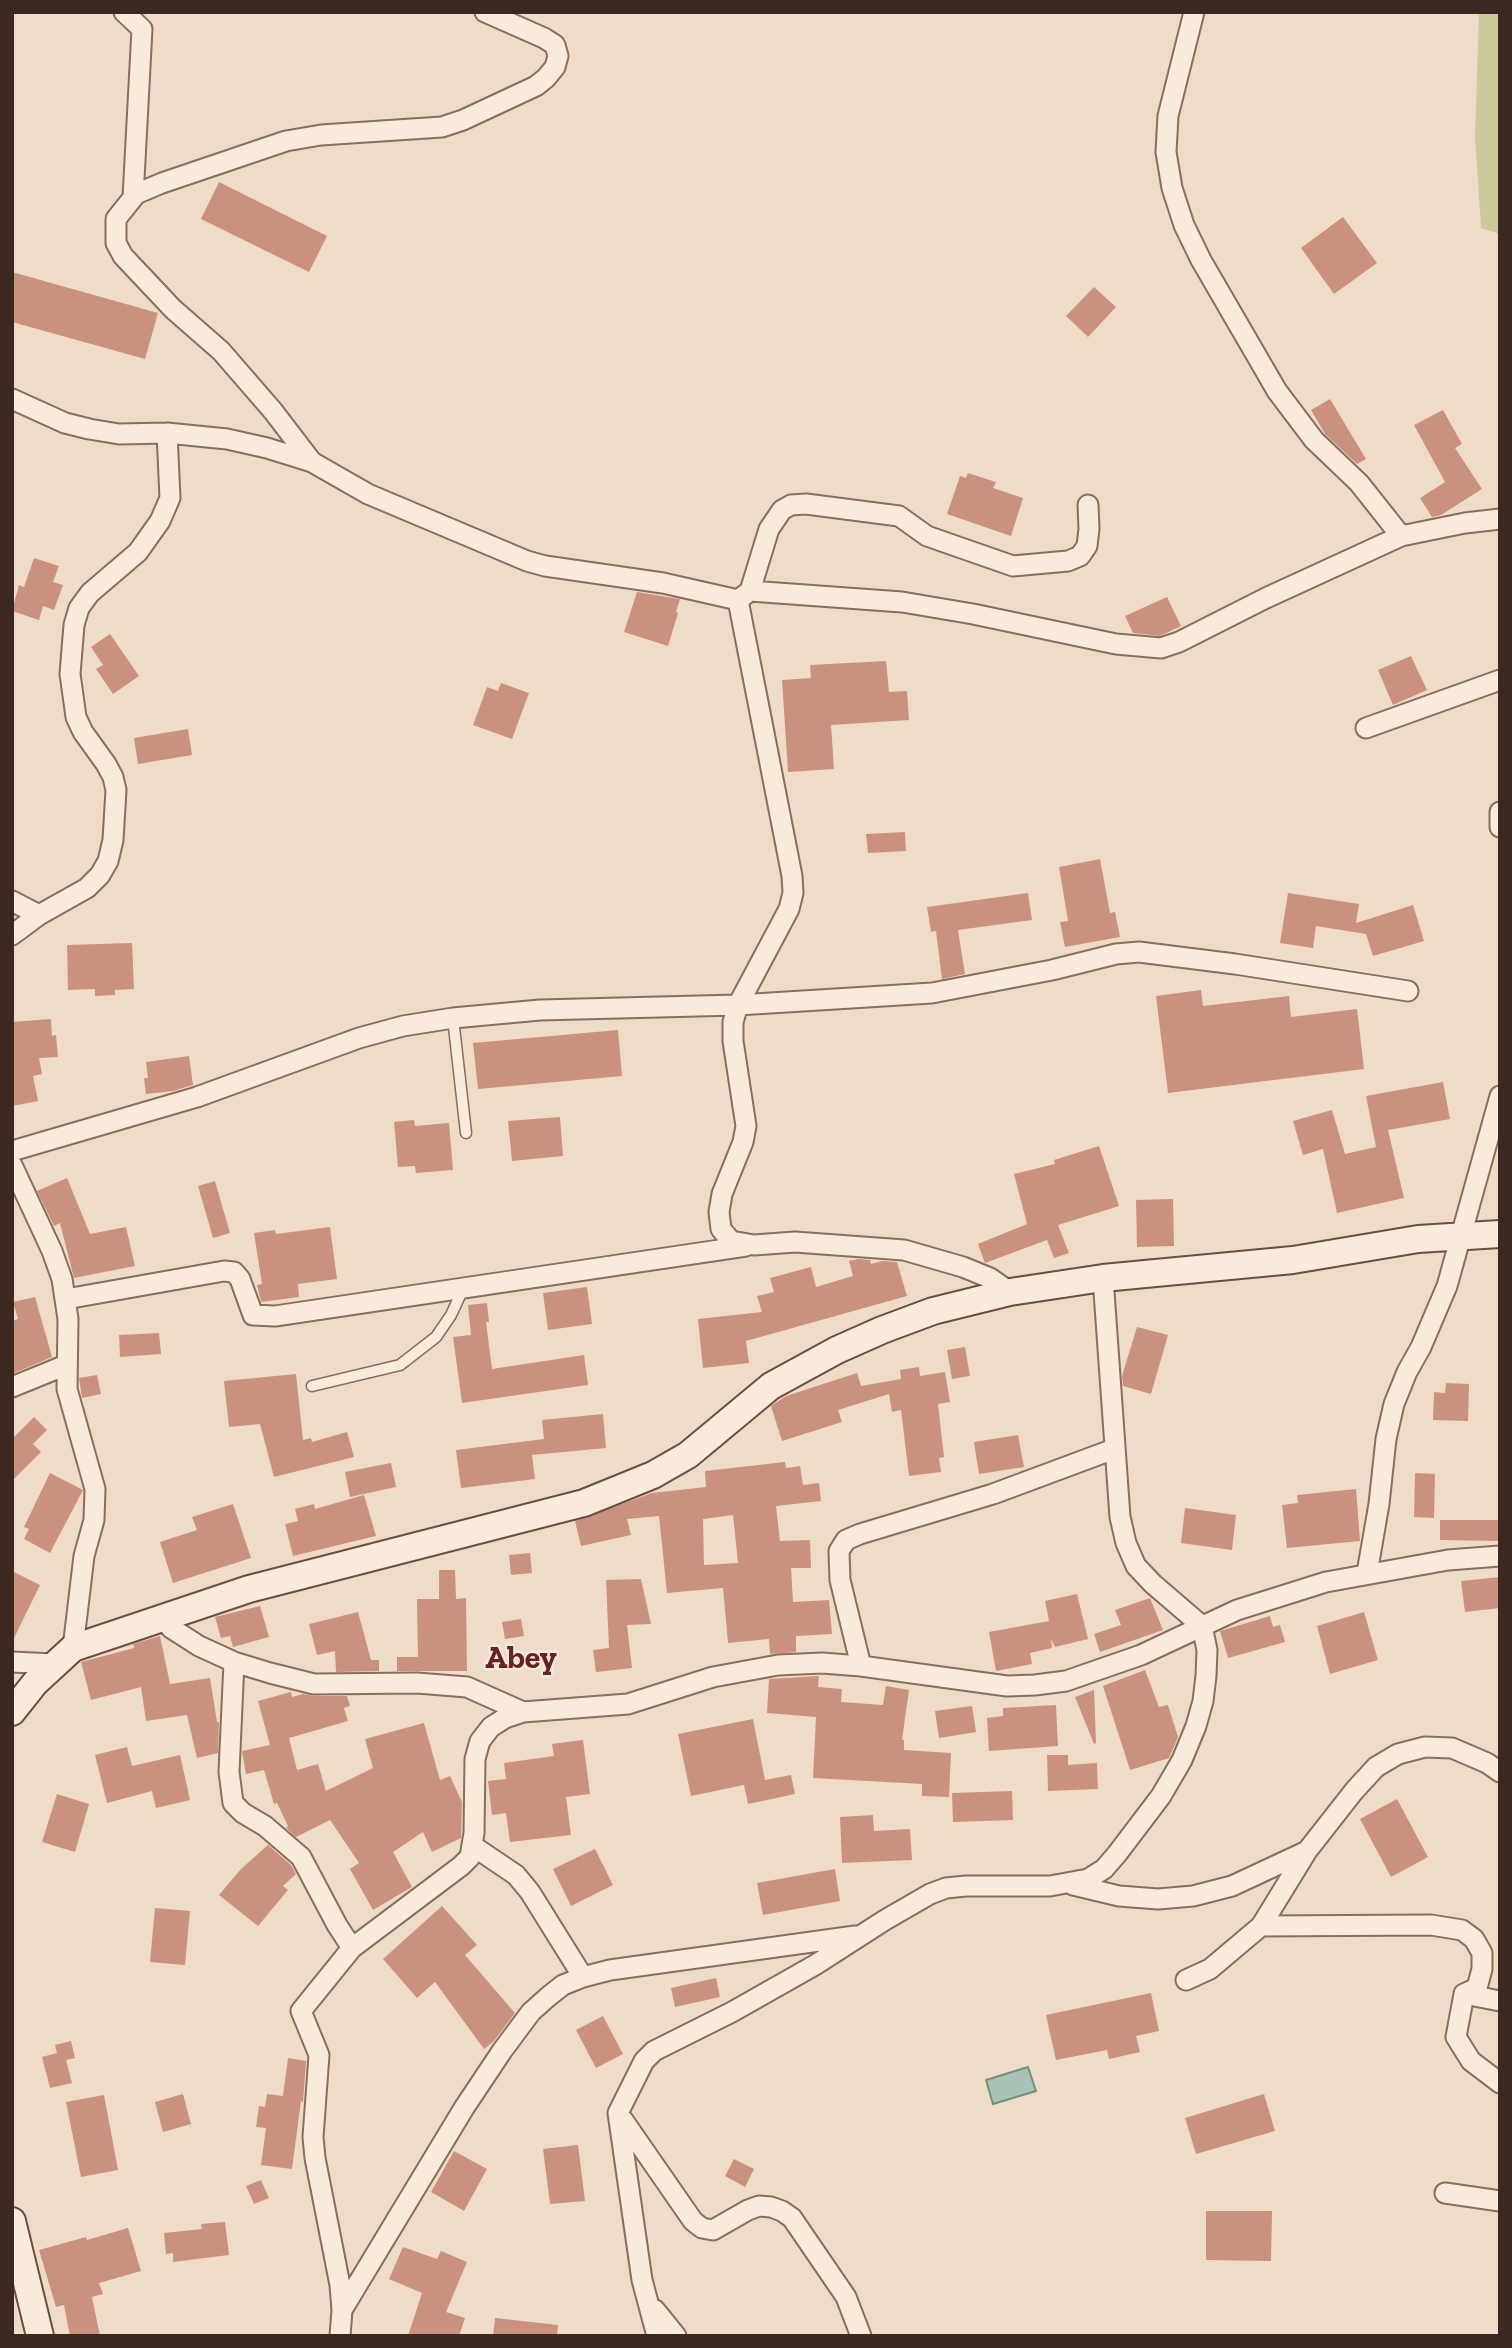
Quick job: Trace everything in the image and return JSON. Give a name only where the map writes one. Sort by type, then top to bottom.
[{"type":"main road","points":[[12,1712],[36,1683],[64,1656],[163,1619],[249,1588],[584,1503],[653,1475],[688,1455],[771,1386],[882,1330],[933,1311],[1010,1292],[1103,1278],[1293,1260],[1418,1238],[1500,1234]]},
{"type":"main road","points":[[12,2221],[40,2336]]},
{"type":"street","points":[[124,12],[142,29],[133,198]]},
{"type":"street","points":[[312,462],[273,411],[221,351],[173,309],[124,256],[116,243],[116,219],[133,198],[162,183],[302,137],[442,127],[536,86],[546,78],[555,67],[558,56],[555,45],[485,12]]},
{"type":"street","points":[[1194,12],[1168,116],[1166,152],[1172,188],[1184,225],[1201,260],[1277,391],[1314,440],[1359,482],[1401,536]]},
{"type":"street","points":[[12,399],[65,423],[89,429],[227,439],[312,462],[368,494],[527,561],[545,566],[744,596],[902,602],[1116,644],[1161,648],[1179,642],[1266,598],[1401,536],[1500,519]]},
{"type":"street","points":[[12,935],[39,915],[87,888],[100,875],[108,861],[113,840],[116,790],[106,764],[83,732],[76,717],[70,674],[74,625],[79,608],[90,593],[138,552],[160,522],[170,498],[167,433]]},
{"type":"street","points":[[754,1245],[731,1241],[721,1229],[719,1212],[722,1194],[743,1142],[746,1126],[733,1041],[733,1022],[738,1005],[789,909],[793,892],[744,596],[769,529],[782,510],[791,505],[806,504],[899,516],[927,536],[1013,566],[1068,561],[1080,556],[1087,546],[1088,505]]},
{"type":"street","points":[[1366,728],[1500,680]]},
{"type":"street","points":[[1500,812],[1500,827]]},
{"type":"street","points":[[12,901],[39,915]]},
{"type":"street","points":[[12,1151],[197,1097],[359,1038],[403,1026],[453,1018],[540,1010],[738,1005],[932,993],[1052,970],[1116,954],[1139,952],[1408,991]]},
{"type":"street","points":[[1367,1573],[1379,1504],[1386,1438],[1394,1404],[1447,1286],[1500,1096]]},
{"type":"street","points":[[12,1165],[52,1251],[66,1299],[67,1389],[95,1489],[96,1504],[64,1656],[12,1662]]},
{"type":"street","points":[[66,1299],[224,1271],[233,1272],[240,1279],[253,1315],[264,1317],[655,1258],[795,1242],[905,1250],[963,1267],[990,1278],[1010,1292]]},
{"type":"street","points":[[657,2336],[642,2280],[618,2113],[636,2074],[654,2052],[732,2012],[911,1905],[946,1888],[1069,1884],[1088,1879],[1104,1869],[1118,1854],[1161,1796],[1182,1760],[1203,1701],[1207,1650],[1202,1626],[1136,1566],[1126,1544],[1120,1517],[1114,1449],[1103,1278]]},
{"type":"street","points":[[12,1387],[66,1365]]},
{"type":"street","points":[[861,1665],[840,1580],[839,1551],[846,1540],[993,1494],[1114,1449]]},
{"type":"street","points":[[340,2336],[342,2310],[337,2272],[314,2158],[318,2055],[301,2011],[352,1948],[470,1857],[473,1846],[475,1759],[480,1741],[491,1727],[505,1718],[523,1712],[628,1704],[713,1677],[766,1667],[822,1662],[1007,1686],[1066,1681],[1141,1654],[1273,1597],[1367,1573],[1448,1560],[1500,1556]]},
{"type":"street","points":[[163,1619],[171,1628],[234,1662],[314,1684],[416,1683],[467,1686],[523,1712]]},
{"type":"street","points":[[234,1662],[229,1772],[233,1803],[301,1857],[352,1948]]},
{"type":"street","points":[[1186,1979],[1210,1969],[1261,1926],[1307,1852],[1354,1791],[1376,1768],[1398,1754],[1425,1747],[1452,1748],[1487,1763],[1500,1773]]},
{"type":"street","points":[[473,1846],[516,1875],[530,1892],[583,1977]]},
{"type":"street","points":[[1069,1884],[1119,1896],[1158,1899],[1193,1896],[1232,1886],[1307,1852]]},
{"type":"street","points":[[1261,1926],[1431,1925],[1462,1930],[1474,1939],[1482,1954],[1482,1969],[1477,1988],[1464,1994]]},
{"type":"street","points":[[342,2310],[430,2161],[502,2051],[531,2012],[563,1985],[610,1970],[864,1934]]},
{"type":"street","points":[[1464,1994],[1500,2001]]},
{"type":"street","points":[[1464,1994],[1456,2037],[1471,2061],[1500,2083]]},
{"type":"street","points":[[618,2113],[693,2221],[702,2228],[713,2230],[759,2206],[771,2207],[792,2218],[846,2297],[861,2336]]},
{"type":"street","points":[[1445,2193],[1500,2201]]},
{"type":"street","points":[[642,2280],[656,2311],[676,2336]]},
{"type":"lane","points":[[453,1018],[466,1133]]},
{"type":"lane","points":[[312,1386],[400,1365],[436,1337],[451,1315],[463,1288]]},
{"type":"shaded area","points":[[1479,12],[1500,12],[1500,234],[1481,228],[1475,137]]},
{"type":"shaded area","points":[[1028,2067],[1036,2091],[993,2104],[986,2080]]},
{"type":"building","points":[[219,182],[327,236],[309,272],[201,219]]},
{"type":"building","points":[[1343,217],[1377,263],[1334,294],[1301,248]]},
{"type":"building","points":[[12,272],[158,313],[145,359],[12,322]]},
{"type":"building","points":[[1094,287],[1116,307],[1088,337],[1066,316]]},
{"type":"building","points":[[1330,399],[1366,459],[1357,464],[1325,434],[1311,410]]},
{"type":"building","points":[[1443,410],[1462,444],[1455,448],[1482,489],[1441,515],[1432,517],[1420,498],[1445,482],[1414,425]]},
{"type":"building","points":[[968,473],[996,482],[993,488],[1023,498],[1011,536],[947,514],[960,476],[966,478]]},
{"type":"building","points":[[34,558],[59,566],[53,582],[63,585],[54,610],[43,606],[39,620],[12,611],[19,585],[24,587]]},
{"type":"building","points":[[637,592],[680,599],[668,646],[624,632]]},
{"type":"building","points":[[1167,597],[1181,626],[1160,636],[1133,633],[1125,616]]},
{"type":"building","points":[[110,634],[139,676],[113,694],[96,669],[103,665],[91,647]]},
{"type":"building","points":[[1411,656],[1427,690],[1393,705],[1378,670]]},
{"type":"building","points":[[886,661],[889,692],[907,691],[909,720],[831,725],[834,769],[788,772],[782,680],[811,678],[810,665]]},
{"type":"building","points":[[501,683],[529,693],[512,739],[473,725],[487,687],[498,691]]},
{"type":"building","points":[[188,729],[192,755],[138,764],[134,738]]},
{"type":"building","points":[[905,832],[906,851],[868,853],[866,834]]},
{"type":"building","points":[[1100,859],[1110,913],[1115,912],[1120,937],[1065,947],[1060,922],[1068,921],[1059,867]]},
{"type":"building","points":[[1028,893],[1032,920],[958,930],[965,974],[942,979],[936,931],[931,932],[927,907]]},
{"type":"building","points":[[1288,893],[1359,904],[1356,923],[1413,905],[1424,941],[1373,956],[1366,934],[1316,926],[1313,948],[1280,943]]},
{"type":"building","points":[[132,943],[134,989],[115,990],[115,995],[95,996],[95,989],[68,990],[67,945]]},
{"type":"building","points":[[1201,990],[1203,1006],[1289,996],[1291,1017],[1357,1009],[1364,1069],[1168,1093],[1156,996]]},
{"type":"building","points":[[51,1019],[58,1057],[39,1058],[42,1074],[33,1076],[38,1101],[12,1106],[12,1022]]},
{"type":"building","points":[[618,1030],[622,1076],[478,1089],[473,1043]]},
{"type":"building","points":[[189,1056],[193,1085],[173,1091],[146,1094],[146,1062]]},
{"type":"building","points":[[1443,1082],[1450,1119],[1388,1130],[1404,1198],[1337,1213],[1323,1149],[1303,1155],[1293,1121],[1332,1110],[1345,1154],[1376,1147],[1366,1096]]},
{"type":"building","points":[[560,1117],[563,1156],[512,1161],[508,1121]]},
{"type":"building","points":[[414,1120],[415,1126],[449,1123],[453,1170],[416,1173],[415,1166],[398,1167],[394,1122]]},
{"type":"building","points":[[1099,1146],[1119,1206],[1058,1225],[1069,1253],[1054,1258],[1047,1240],[985,1263],[978,1244],[1027,1224],[1014,1174],[1055,1164],[1054,1160]]},
{"type":"building","points":[[67,1178],[90,1234],[126,1227],[135,1266],[74,1278],[60,1223],[54,1226],[37,1191]]},
{"type":"building","points":[[215,1181],[230,1233],[213,1238],[198,1186]]},
{"type":"building","points":[[1173,1199],[1174,1246],[1137,1247],[1136,1200]]},
{"type":"building","points":[[330,1227],[337,1279],[298,1284],[299,1297],[261,1302],[257,1285],[262,1284],[254,1233],[275,1230],[276,1234]]},
{"type":"building","points":[[870,1260],[871,1264],[882,1261],[897,1262],[907,1296],[746,1341],[749,1363],[703,1368],[698,1319],[762,1312],[757,1296],[774,1292],[770,1278],[811,1267],[816,1287],[853,1276],[849,1261]]},
{"type":"building","points":[[587,1287],[592,1324],[548,1330],[543,1293]]},
{"type":"building","points":[[35,1297],[52,1357],[12,1374],[12,1321],[18,1319],[13,1302]]},
{"type":"building","points":[[487,1303],[489,1322],[486,1322],[492,1369],[584,1355],[588,1385],[462,1403],[453,1337],[471,1335],[468,1305]]},
{"type":"building","points":[[1137,1327],[1168,1335],[1151,1394],[1123,1386],[1122,1376]]},
{"type":"building","points":[[159,1333],[161,1354],[120,1357],[119,1335]]},
{"type":"building","points":[[965,1347],[970,1376],[952,1379],[947,1350]]},
{"type":"building","points":[[919,1367],[920,1376],[945,1372],[950,1402],[938,1404],[944,1457],[939,1458],[941,1472],[909,1476],[901,1410],[892,1412],[889,1394],[838,1410],[842,1422],[782,1441],[771,1406],[786,1396],[857,1373],[861,1386],[901,1379],[900,1370]]},
{"type":"building","points":[[296,1374],[303,1440],[311,1438],[312,1442],[347,1432],[354,1457],[274,1477],[260,1424],[229,1427],[224,1381]]},
{"type":"building","points":[[97,1375],[101,1394],[82,1398],[79,1378]]},
{"type":"building","points":[[1446,1383],[1469,1384],[1468,1421],[1433,1420],[1434,1392],[1445,1393]]},
{"type":"building","points":[[603,1414],[606,1448],[532,1455],[535,1479],[461,1488],[456,1450],[544,1439],[542,1420]]},
{"type":"building","points":[[34,1417],[47,1430],[33,1444],[41,1452],[12,1481],[12,1439]]},
{"type":"building","points":[[1018,1435],[1024,1467],[979,1474],[974,1442]]},
{"type":"building","points":[[785,1462],[786,1468],[800,1466],[803,1485],[819,1483],[821,1501],[776,1506],[780,1541],[810,1540],[811,1568],[791,1568],[793,1602],[829,1600],[832,1634],[796,1636],[796,1652],[770,1654],[769,1639],[728,1643],[723,1588],[667,1593],[659,1516],[627,1519],[631,1535],[581,1546],[575,1521],[652,1493],[706,1487],[705,1471]],"holes":[[[733,1515],[738,1563],[704,1565],[703,1519]]]},
{"type":"building","points":[[391,1463],[396,1487],[350,1497],[345,1472]]},
{"type":"building","points":[[50,1473],[83,1490],[50,1553],[24,1539],[29,1529],[24,1527]]},
{"type":"building","points":[[1415,1473],[1435,1474],[1434,1518],[1414,1517]]},
{"type":"building","points":[[1356,1489],[1360,1541],[1287,1548],[1282,1505],[1298,1503],[1297,1495]]},
{"type":"building","points":[[364,1495],[376,1536],[293,1556],[285,1524],[298,1521],[295,1509],[314,1504],[315,1509]]},
{"type":"building","points":[[233,1504],[251,1558],[173,1583],[160,1542],[197,1530],[192,1517]]},
{"type":"building","points":[[1185,1508],[1236,1515],[1232,1550],[1181,1543]]},
{"type":"building","points":[[1440,1520],[1500,1520],[1500,1541],[1440,1540]]},
{"type":"building","points":[[530,1553],[532,1573],[511,1575],[509,1555]]},
{"type":"building","points":[[439,1570],[455,1570],[456,1599],[466,1598],[467,1671],[397,1671],[397,1657],[418,1657],[417,1599],[439,1599]]},
{"type":"building","points":[[12,1571],[40,1585],[12,1642]]},
{"type":"building","points":[[1500,1577],[1500,1608],[1465,1612],[1461,1581]]},
{"type":"building","points":[[641,1579],[651,1624],[627,1625],[632,1668],[596,1672],[593,1650],[609,1648],[606,1580]]},
{"type":"building","points":[[1077,1594],[1088,1639],[1055,1647],[1051,1639],[1052,1648],[1030,1653],[1032,1664],[996,1671],[989,1632],[1049,1621],[1045,1601]]},
{"type":"building","points":[[1150,1598],[1163,1630],[1100,1652],[1094,1634],[1121,1625],[1115,1610]]},
{"type":"building","points":[[260,1606],[269,1637],[233,1647],[230,1636],[221,1638],[215,1617]]},
{"type":"building","points":[[358,1612],[371,1660],[379,1660],[379,1671],[336,1672],[335,1651],[317,1655],[309,1624]]},
{"type":"building","points":[[1364,1612],[1378,1660],[1330,1674],[1317,1626]]},
{"type":"building","points":[[1270,1616],[1273,1627],[1280,1625],[1285,1642],[1228,1658],[1220,1631]]},
{"type":"building","points":[[521,1619],[524,1636],[505,1639],[502,1622]]},
{"type":"building","points":[[160,1636],[170,1684],[210,1678],[219,1722],[218,1753],[197,1758],[187,1715],[146,1721],[141,1687],[91,1700],[81,1662],[134,1648],[133,1644]]},
{"type":"building","points":[[1145,1670],[1159,1707],[1168,1705],[1178,1737],[1169,1758],[1130,1770],[1103,1686]]},
{"type":"building","points":[[819,1676],[818,1687],[842,1689],[841,1702],[883,1705],[886,1686],[909,1690],[902,1740],[904,1750],[951,1753],[949,1797],[922,1796],[922,1784],[813,1778],[816,1717],[767,1713],[769,1679]]},
{"type":"building","points":[[1094,1690],[1096,1743],[1094,1744],[1075,1697]]},
{"type":"building","points":[[291,1692],[292,1697],[303,1694],[347,1696],[350,1706],[344,1708],[348,1721],[289,1738],[297,1770],[318,1764],[326,1791],[373,1768],[365,1739],[424,1723],[440,1780],[450,1776],[462,1802],[461,1838],[432,1852],[423,1832],[393,1852],[412,1887],[373,1910],[350,1869],[359,1863],[330,1820],[296,1837],[286,1828],[288,1826],[277,1803],[274,1804],[264,1770],[246,1774],[242,1751],[270,1745],[258,1701]]},
{"type":"building","points":[[1056,1705],[1058,1746],[989,1751],[987,1718],[1003,1716],[1003,1708]]},
{"type":"building","points":[[972,1706],[976,1732],[939,1738],[935,1711]]},
{"type":"building","points":[[753,1719],[765,1780],[791,1775],[795,1794],[748,1804],[744,1785],[691,1796],[678,1734]]},
{"type":"building","points":[[583,1740],[590,1794],[566,1797],[571,1835],[510,1842],[506,1813],[492,1815],[488,1781],[506,1779],[504,1763],[554,1756],[552,1744]]},
{"type":"building","points":[[127,1747],[132,1766],[180,1755],[190,1800],[156,1808],[152,1791],[107,1803],[95,1755]]},
{"type":"building","points":[[1047,1755],[1068,1755],[1068,1765],[1097,1763],[1098,1789],[1048,1791]]},
{"type":"building","points":[[1012,1791],[1013,1820],[953,1822],[952,1793]]},
{"type":"building","points":[[57,1794],[89,1804],[75,1852],[42,1842]]},
{"type":"building","points":[[1397,1799],[1428,1857],[1391,1877],[1360,1819]]},
{"type":"building","points":[[873,1815],[874,1831],[910,1829],[912,1860],[842,1863],[840,1817]]},
{"type":"building","points":[[268,1845],[291,1865],[296,1874],[283,1886],[288,1890],[258,1926],[219,1895],[241,1869]]},
{"type":"building","points":[[595,1849],[613,1885],[571,1906],[553,1869]]},
{"type":"building","points":[[835,1869],[840,1901],[763,1915],[757,1883]]},
{"type":"building","points":[[442,1906],[477,1945],[465,1955],[515,2013],[494,2041],[484,2049],[435,1982],[417,1998],[383,1959]]},
{"type":"building","points":[[155,1908],[190,1911],[185,1965],[150,1962]]},
{"type":"building","points":[[716,1978],[720,1997],[675,2007],[671,1988]]},
{"type":"building","points":[[1151,1993],[1159,2031],[1136,2036],[1140,2052],[1109,2059],[1107,2050],[1056,2060],[1046,2015]]},
{"type":"building","points":[[603,2016],[623,2054],[596,2068],[576,2030]]},
{"type":"building","points":[[71,2041],[75,2058],[66,2060],[72,2083],[50,2088],[42,2057],[57,2053],[55,2045]]},
{"type":"building","points":[[288,2058],[306,2061],[303,2102],[301,2101],[292,2169],[261,2165],[266,2128],[256,2127],[259,2106],[265,2107],[267,2094],[283,2096]]},
{"type":"building","points":[[183,2094],[191,2124],[163,2132],[155,2102]]},
{"type":"building","points":[[1264,2094],[1275,2131],[1196,2154],[1185,2118]]},
{"type":"building","points":[[104,2095],[118,2170],[81,2177],[66,2102]]},
{"type":"building","points":[[578,2145],[585,2201],[550,2204],[543,2149]]},
{"type":"building","points":[[454,2151],[487,2169],[464,2211],[431,2192]]},
{"type":"building","points":[[734,2159],[754,2169],[745,2187],[725,2176]]},
{"type":"building","points":[[261,2180],[269,2198],[254,2204],[246,2186]]},
{"type":"building","points":[[1206,2211],[1272,2211],[1271,2261],[1206,2260]]},
{"type":"building","points":[[225,2222],[229,2255],[173,2262],[173,2253],[166,2254],[164,2233],[202,2229],[201,2224]]},
{"type":"building","points":[[128,2228],[141,2271],[99,2283],[103,2294],[92,2297],[100,2336],[70,2336],[64,2305],[56,2307],[39,2250]]},
{"type":"building","points":[[403,2247],[437,2259],[441,2251],[467,2262],[446,2312],[465,2318],[459,2336],[408,2336],[422,2293],[389,2279]]},
{"type":"building","points":[[495,2318],[558,2325],[557,2336],[493,2336]]},
{"type":"district","name":"Abey","points":[[521,1659]]}]
